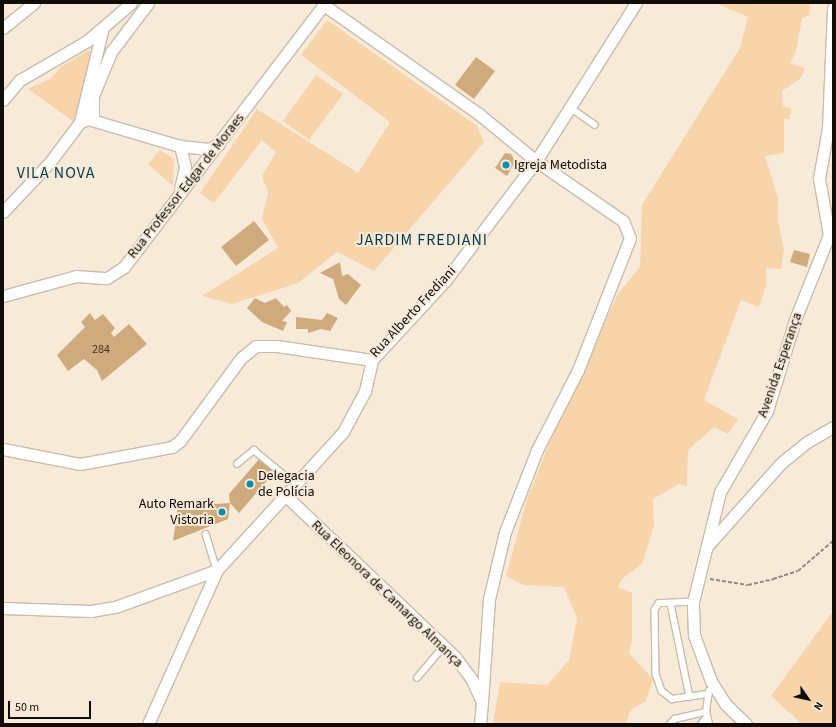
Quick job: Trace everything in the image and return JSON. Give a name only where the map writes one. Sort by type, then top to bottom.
[{"type":"street","points":[[3,28],[34,3]]},
{"type":"street","points":[[3,100],[20,80],[102,31],[131,3]]},
{"type":"street","points":[[93,119],[93,96],[111,52],[148,3]]},
{"type":"street","name":"Rua Alberto Frediani","points":[[3,449],[80,464],[172,447],[180,441],[242,358],[256,346],[277,346],[372,360],[445,281],[536,161],[571,108],[636,3]]},
{"type":"street","points":[[324,4],[479,114],[536,161],[623,221],[630,238],[578,370],[537,450],[505,532],[490,599],[482,702]]},
{"type":"street","name":"Rua Professor Edgar de Moraes","points":[[3,296],[76,276],[100,278],[114,275],[124,267],[220,144],[324,4]]},
{"type":"street","name":"Avenida Esperança","points":[[746,724],[726,705],[711,681],[694,635],[693,602],[720,492],[767,411],[796,317],[829,235],[819,178],[828,128],[833,8]]},
{"type":"street","points":[[3,212],[50,162],[80,122],[102,31]]},
{"type":"street","points":[[80,122],[93,119],[180,146],[209,149],[220,144]]},
{"type":"street","points":[[176,199],[184,177],[180,146]]},
{"type":"street","points":[[148,724],[217,570],[343,432],[365,391],[372,360]]},
{"type":"street","points":[[707,547],[781,463],[807,442],[833,427]]},
{"type":"street","name":"Rua Eleonora de Camargo Almança","points":[[285,495],[444,646],[471,678],[482,702],[480,724]]},
{"type":"street","points":[[3,608],[92,611],[111,608],[217,570]]},
{"type":"lane","points":[[571,108],[596,125]]},
{"type":"lane","points":[[237,464],[254,450],[295,484]]},
{"type":"lane","points":[[206,534],[217,570]]},
{"type":"lane","points":[[693,602],[659,604],[654,610],[656,674],[662,691],[672,699],[709,694]]},
{"type":"lane","points":[[671,604],[690,697]]},
{"type":"lane","points":[[417,678],[444,646]]},
{"type":"lane","points":[[709,724],[707,714],[711,681]]},
{"type":"lane","points":[[670,724],[675,719],[707,714]]},
{"type":"lane","points":[[701,724],[707,714]]},
{"type":"path","points":[[699,576],[748,585],[773,579],[798,571],[833,540]]},
{"type":"shaded area","points":[[716,3],[810,3],[809,15],[802,18],[796,51],[790,63],[805,68],[801,78],[782,91],[783,106],[791,108],[790,119],[784,119],[784,153],[765,156],[778,199],[778,221],[784,250],[781,269],[766,268],[766,286],[759,307],[741,300],[704,400],[738,419],[728,434],[714,427],[688,450],[687,486],[679,484],[653,499],[654,526],[642,564],[623,578],[618,587],[632,593],[632,640],[629,653],[653,679],[646,701],[631,710],[625,724],[493,724],[500,682],[547,685],[569,660],[577,618],[564,587],[523,585],[506,576],[527,499],[558,422],[618,294],[640,267],[642,205],[740,48],[748,17]]},
{"type":"shaded area","points":[[327,20],[477,126],[484,142],[374,271],[337,252],[298,283],[232,304],[202,296],[278,248],[262,219],[268,192],[262,176],[276,152],[262,140],[214,203],[200,193],[257,109],[358,173],[390,122],[301,55]]},
{"type":"shaded area","points":[[89,50],[93,52],[88,79],[74,122],[28,89],[50,79],[61,67]]},
{"type":"shaded area","points":[[316,75],[343,94],[309,140],[283,121]]},
{"type":"shaded area","points":[[160,150],[174,159],[173,186],[148,164]]},
{"type":"shaded area","points":[[833,611],[833,724],[802,724],[771,696]]},
{"type":"building","points":[[476,57],[495,71],[474,99],[455,85]]},
{"type":"building","name":"Igreja Metodista","points":[[505,153],[511,154],[515,161],[507,176],[495,168]]},
{"type":"building","points":[[254,221],[269,240],[236,266],[221,247]]},
{"type":"building","points":[[794,250],[810,254],[807,267],[790,262]]},
{"type":"building","points":[[340,262],[342,276],[348,274],[361,285],[346,305],[339,299],[333,279],[320,273]]},
{"type":"building","points":[[255,298],[265,303],[276,298],[284,307],[287,305],[291,311],[282,321],[287,322],[283,331],[262,322],[247,308]]},
{"type":"building","points":[[90,313],[95,320],[103,314],[115,328],[111,333],[114,337],[129,324],[147,344],[102,381],[97,370],[84,359],[68,371],[57,355],[85,327],[81,322]]},
{"type":"building","points":[[327,313],[338,318],[330,331],[321,329],[308,333],[308,329],[296,329],[296,317],[322,320]]},
{"type":"building","name":"Delegacia de Polícia","points":[[261,457],[276,470],[239,513],[230,503],[229,494]]},
{"type":"building","points":[[230,503],[228,519],[173,541],[178,506]]},
{"type":"place","name":"Igreja Metodista","points":[[506,165]]},
{"type":"place","name":"Delegacia de Polícia","points":[[250,484]]},
{"type":"place","name":"Auto Remark Vistoria","points":[[222,512]]},
{"type":"district","name":"VILA NOVA","points":[[56,173]]},
{"type":"district","name":"JARDIM FREDIANI","points":[[422,240]]}]
